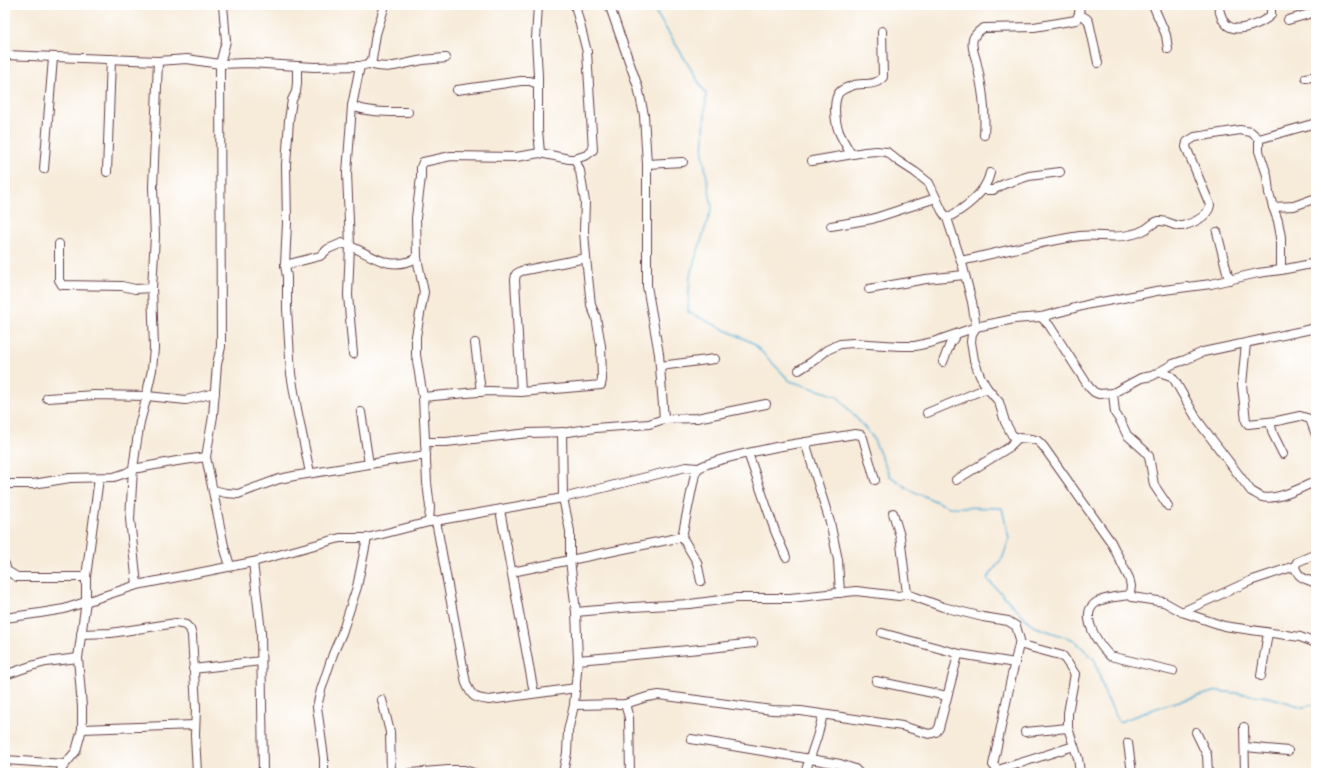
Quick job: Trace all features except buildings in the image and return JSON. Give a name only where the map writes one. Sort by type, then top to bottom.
[{"type":"street","points":[[223,5],[226,40],[220,64],[221,347],[206,457],[224,546],[230,566]]},
{"type":"street","points":[[353,354],[348,295],[350,246],[347,173],[352,106],[364,65],[372,60],[376,34],[385,5]]},
{"type":"street","points":[[538,5],[536,39],[540,153]]},
{"type":"street","points":[[575,5],[587,52],[593,150],[588,155],[569,159],[540,153],[516,157],[451,156],[423,162],[421,167],[416,218],[417,258],[424,292],[416,336],[416,355],[423,397],[427,483],[432,522],[466,683],[470,693],[477,698],[490,700],[576,688]]},
{"type":"street","points":[[607,5],[610,7],[638,87],[644,115],[647,164],[647,286],[660,366],[664,419]]},
{"type":"street","points":[[984,135],[985,124],[983,89],[973,46],[973,39],[984,28],[1034,26],[1076,20],[1080,14],[1080,5]]},
{"type":"street","points":[[1153,5],[1166,35],[1168,49]]},
{"type":"street","points":[[1218,5],[1222,19],[1228,26],[1237,28],[1266,20],[1271,15],[1271,5]]},
{"type":"street","points":[[1288,20],[1316,12]]},
{"type":"street","points":[[1080,14],[1087,18],[1089,22],[1098,63]]},
{"type":"street","points":[[850,154],[839,131],[837,123],[836,103],[838,94],[845,88],[880,81],[883,77],[882,31]]},
{"type":"street","points":[[5,56],[158,61],[187,59],[220,64],[248,63],[297,66],[364,65],[382,68],[399,66],[418,61],[446,58]]},
{"type":"street","points":[[44,169],[53,58]]},
{"type":"street","points":[[107,172],[111,59]]},
{"type":"street","points":[[136,585],[130,519],[133,469],[140,422],[152,370],[154,348],[152,288],[155,236],[153,187],[158,61]]},
{"type":"street","points":[[297,66],[297,83],[290,114],[286,165],[287,223],[285,265],[287,277],[287,309],[291,374],[310,473]]},
{"type":"street","points":[[1306,78],[1316,76]]},
{"type":"street","points":[[457,90],[521,81],[538,84]]},
{"type":"street","points":[[352,106],[362,110],[371,111],[408,112]]},
{"type":"street","points":[[1259,139],[1316,123]]},
{"type":"street","points":[[961,261],[1082,236],[1119,237],[1142,231],[1156,222],[1161,221],[1177,226],[1183,226],[1190,223],[1204,216],[1210,208],[1210,205],[1186,147],[1187,142],[1195,137],[1240,130],[1251,132],[1259,139],[1259,151],[1267,175],[1272,207],[1278,221],[1281,237],[1281,270]]},
{"type":"street","points":[[812,161],[850,154],[876,151],[886,152],[929,183],[942,211],[947,218],[972,302],[976,327],[972,334],[971,342],[974,360],[980,376],[987,388],[999,402],[1005,422],[1012,435],[1018,438],[1032,439],[1038,442],[1067,478],[1111,542],[1129,578],[1131,595]]},
{"type":"street","points":[[423,397],[481,392],[521,392],[601,385],[601,346],[596,317],[591,305],[586,258],[584,231],[585,202],[580,171],[575,158]]},
{"type":"street","points":[[647,164],[683,162]]},
{"type":"street","points":[[982,190],[993,190],[1004,184],[1029,176],[1060,172]]},
{"type":"street","points":[[947,218],[963,208],[982,190],[988,181],[990,173]]},
{"type":"street","points":[[831,226],[872,219],[936,198]]},
{"type":"street","points":[[1272,207],[1294,206],[1316,198]]},
{"type":"street","points":[[1217,232],[1229,280]]},
{"type":"street","points":[[285,265],[320,256],[336,244],[342,243],[380,261],[391,263],[408,263],[417,258]]},
{"type":"street","points":[[59,244],[58,280],[62,285],[122,286],[135,289],[152,288]]},
{"type":"street","points":[[521,392],[515,287],[516,274],[586,258]]},
{"type":"street","points":[[799,370],[827,350],[840,344],[853,343],[915,346],[956,335],[976,327],[1014,319],[1041,317],[1090,304],[1156,291],[1229,280],[1258,273],[1316,263]]},
{"type":"street","points":[[869,290],[926,279],[964,275]]},
{"type":"street","points":[[1041,317],[1049,325],[1088,387],[1099,394],[1113,392],[1141,378],[1152,376],[1173,364],[1203,352],[1316,328]]},
{"type":"street","points":[[943,362],[950,344],[956,335]]},
{"type":"street","points":[[475,343],[481,392]]},
{"type":"street","points":[[1246,343],[1242,385],[1246,420],[1248,424],[1270,422],[1300,416],[1310,419],[1316,435]]},
{"type":"street","points":[[660,366],[715,359]]},
{"type":"street","points":[[1159,372],[1171,376],[1175,381],[1198,421],[1251,491],[1263,497],[1279,496],[1305,487],[1316,481]]},
{"type":"street","points":[[927,413],[987,388]]},
{"type":"street","points":[[1113,392],[1115,413],[1127,435],[1149,456],[1154,485],[1168,506]]},
{"type":"street","points":[[47,398],[95,395],[147,396],[186,400],[215,393]]},
{"type":"street","points":[[199,397],[214,403]]},
{"type":"street","points":[[426,442],[446,442],[529,433],[562,432],[649,424],[664,419],[697,418],[766,404]]},
{"type":"street","points":[[361,412],[369,464]]},
{"type":"street","points":[[1270,422],[1273,434],[1283,454]]},
{"type":"street","points":[[562,432],[563,498],[570,531],[570,560],[576,612],[578,660],[574,705],[568,731],[567,753],[563,773]]},
{"type":"street","points":[[5,618],[64,609],[136,585],[253,562],[340,538],[368,538],[432,522],[563,498],[686,467],[698,468],[748,453],[855,434],[861,435],[863,438],[875,480]]},
{"type":"street","points":[[956,480],[1008,448],[1018,438]]},
{"type":"street","points":[[805,442],[830,522],[838,560],[840,593]]},
{"type":"street","points":[[748,453],[775,531],[786,557]]},
{"type":"street","points":[[213,490],[238,494],[279,479],[426,455]]},
{"type":"street","points":[[5,484],[33,484],[70,478],[114,477],[133,469],[206,457]]},
{"type":"street","points":[[698,468],[695,474],[682,537],[697,562],[701,581]]},
{"type":"street","points":[[60,773],[65,764],[76,751],[82,729],[82,707],[78,658],[86,601],[86,577],[99,478]]},
{"type":"street","points":[[500,510],[534,693]]},
{"type":"street","points":[[893,513],[900,536],[906,594]]},
{"type":"street","points":[[512,572],[682,537]]},
{"type":"street","points":[[324,773],[317,707],[333,654],[342,633],[357,587],[368,538]]},
{"type":"street","points":[[1182,612],[1250,581],[1295,566],[1297,562],[1316,554]]},
{"type":"street","points":[[253,562],[261,632],[263,773]]},
{"type":"street","points":[[5,564],[7,571],[17,577],[86,577]]},
{"type":"street","points":[[1295,566],[1300,578],[1316,583]]},
{"type":"street","points":[[576,612],[690,604],[736,598],[790,598],[856,591],[899,596],[906,594],[943,607],[1013,623],[1018,630],[1020,640],[993,765],[995,768],[998,770],[1074,746]]},
{"type":"street","points":[[1172,671],[1110,656],[1090,627],[1090,610],[1096,603],[1107,599],[1131,595],[1132,597],[1164,602],[1182,612],[1224,626],[1300,637],[1316,643]]},
{"type":"street","points":[[81,634],[111,633],[176,624],[186,625],[190,629],[192,635],[196,708],[195,725],[197,773]]},
{"type":"street","points":[[882,633],[960,654],[1015,663]]},
{"type":"street","points":[[1261,676],[1268,633]]},
{"type":"street","points":[[578,660],[753,643]]},
{"type":"street","points":[[1019,644],[1064,656],[1075,674],[1068,713],[1068,728],[1078,758],[1080,773]]},
{"type":"street","points":[[574,705],[625,704],[659,695],[772,710],[802,711],[902,726],[929,734],[936,732],[939,728],[956,658],[960,654]]},
{"type":"street","points":[[5,675],[46,662],[78,658]]},
{"type":"street","points":[[193,669],[261,661]]},
{"type":"street","points":[[876,681],[947,696]]},
{"type":"street","points":[[382,700],[390,732],[391,773]]},
{"type":"street","points":[[625,704],[629,718],[630,773]]},
{"type":"street","points":[[805,773],[823,715]]},
{"type":"street","points":[[82,729],[195,725]]},
{"type":"street","points":[[1244,727],[1245,773]]},
{"type":"street","points":[[1025,732],[1068,728]]},
{"type":"street","points":[[1196,732],[1207,755],[1208,773]]},
{"type":"street","points":[[691,739],[840,764],[855,769],[858,773]]},
{"type":"street","points":[[1128,743],[1132,773]]},
{"type":"street","points":[[1245,747],[1288,750]]},
{"type":"street","points":[[5,760],[65,764]]},
{"type":"street","points":[[410,773],[449,770],[464,770],[474,773]]},
{"type":"waterway","points":[[651,5],[706,94],[703,155],[712,207],[690,275],[688,312],[753,343],[790,381],[837,396],[872,436],[890,476],[910,490],[949,507],[1002,508],[1009,539],[1003,557],[987,579],[1033,626],[1074,640],[1095,660],[1105,694],[1119,722],[1168,704],[1218,691],[1269,697],[1303,707],[1316,704]]}]
